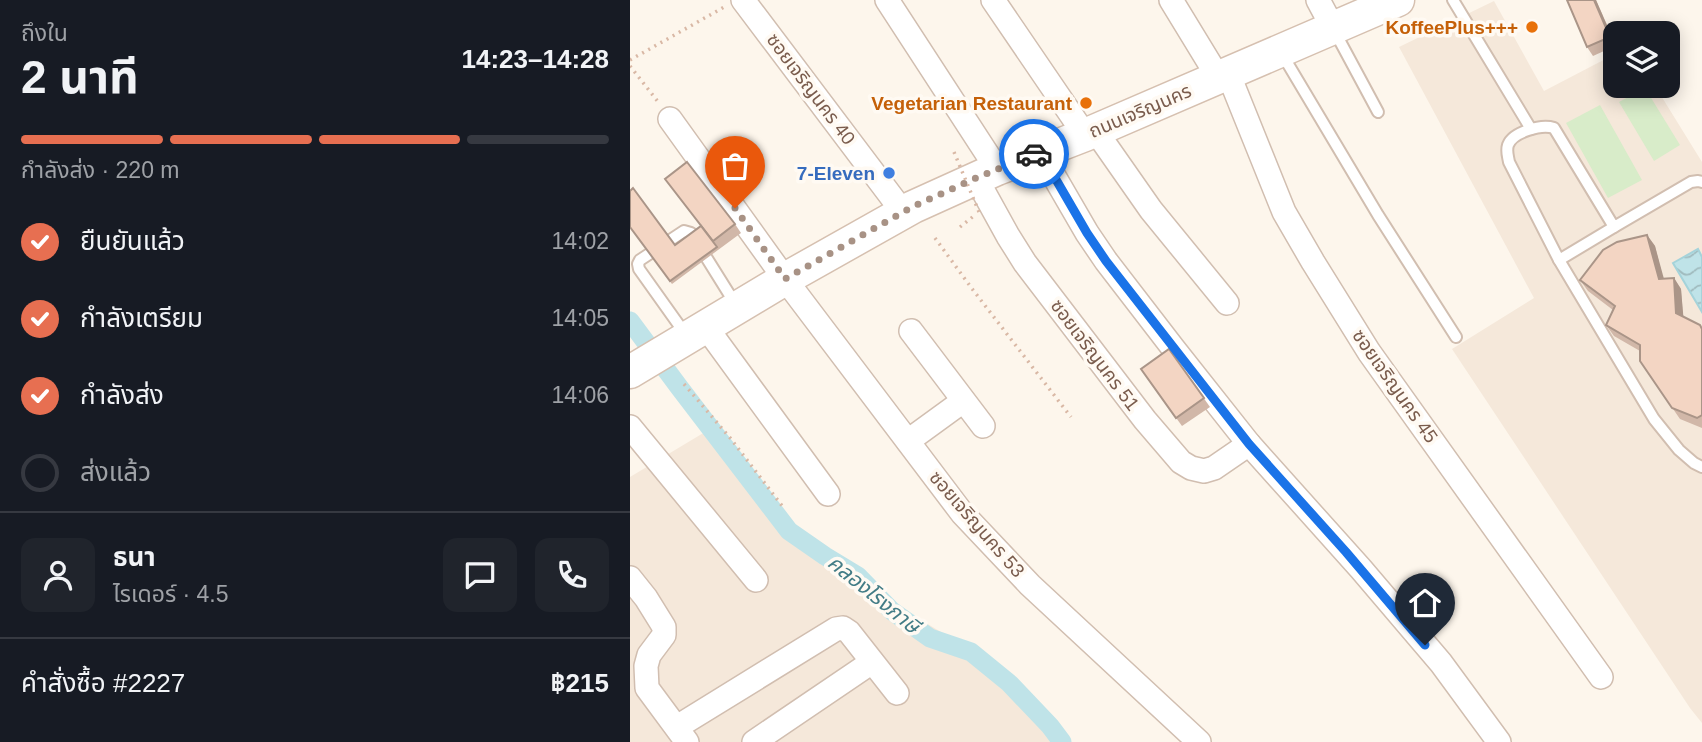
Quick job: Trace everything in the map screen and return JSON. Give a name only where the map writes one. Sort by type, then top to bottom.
[{"type":"main road","name":"ถนนเจริญนคร","points":[[667,350],[903,212],[986,173],[1090,132],[1398,0]]},
{"type":"street","points":[[887,0],[986,173]]},
{"type":"street","points":[[993,0],[1090,132],[1227,303]]},
{"type":"street","name":"ซอยเจริญนคร 45","points":[[1171,0],[1223,75],[1284,212],[1369,352],[1601,677]]},
{"type":"street","points":[[1318,0],[1333,28]]},
{"type":"street","name":"ซอยเจริญนคร 40","points":[[735,3],[903,212]]},
{"type":"street","name":"ซอยเจริญนคร 53","points":[[670,119],[785,279],[962,513],[1030,585],[1199,742]]},
{"type":"street","points":[[1040,152],[1106,261],[1249,444],[1441,663],[1499,742]]},
{"type":"street","name":"ซอยเจริญนคร 51","points":[[986,173],[1008,236],[1025,263],[1145,420],[1181,462],[1204,471],[1214,468],[1249,444]]},
{"type":"street","points":[[911,331],[983,426]]},
{"type":"street","points":[[667,350],[828,494]]},
{"type":"street","points":[[908,441],[962,401]]},
{"type":"street","points":[[630,427],[756,580]]},
{"type":"street","points":[[630,578],[664,627],[664,635],[649,655],[646,666],[648,688],[682,735],[836,629],[843,628],[849,632],[897,693]]},
{"type":"street","points":[[754,742],[872,662]]},
{"type":"lane","points":[[1453,0],[1531,129]]},
{"type":"lane","points":[[1333,28],[1378,112]]},
{"type":"lane","points":[[1280,51],[1378,215],[1456,337]]},
{"type":"lane","points":[[1614,228],[1554,128],[1546,125],[1512,139],[1507,152],[1509,162],[1559,260],[1654,419],[1679,450],[1693,463],[1702,467]]},
{"type":"lane","points":[[1559,260],[1691,182],[1702,183]]},
{"type":"lane","points":[[667,350],[638,264],[684,231],[691,233],[737,307]]},
{"type":"path","points":[[630,60],[735,3]]},
{"type":"path","points":[[630,66],[670,119]]},
{"type":"path","points":[[954,152],[979,212],[960,227]]},
{"type":"path","points":[[935,238],[1071,417]]},
{"type":"path","points":[[684,384],[731,439],[783,507]]},
{"type":"shaded area","points":[[1494,1],[1544,91],[1603,60],[1603,98],[1662,98],[1702,162],[1702,723],[1452,349],[1534,298],[1399,47]]},
{"type":"shaded area","points":[[715,426],[799,529],[893,603],[1002,669],[1062,742],[630,742],[630,477]]},
{"type":"green space","points":[[1626,98],[1651,98],[1680,145],[1654,161],[1619,102]]},
{"type":"green space","points":[[1600,105],[1642,180],[1608,198],[1566,123]]},
{"type":"water","points":[[1698,249],[1702,257],[1702,312],[1673,263]]},
{"type":"building","points":[[1567,0],[1594,0],[1603,21],[1603,40],[1587,47]]},
{"type":"building","points":[[687,162],[735,224],[713,241],[665,179]]},
{"type":"building","points":[[633,188],[675,245],[701,226],[717,247],[670,281],[630,227],[630,191]]},
{"type":"building","points":[[1647,235],[1659,279],[1674,278],[1676,313],[1700,325],[1702,329],[1702,415],[1697,418],[1672,408],[1640,361],[1640,345],[1606,325],[1615,306],[1580,280],[1603,250],[1617,242]]},
{"type":"building","points":[[1169,349],[1204,398],[1176,418],[1141,369]]},
{"type":"waterway","name":"คลองโรงภาษี","points":[[630,321],[789,531],[858,576],[892,611],[930,638],[971,652],[1009,683],[1062,742]]},
{"type":"way so far","points":[[735,208],[785,279],[912,207],[1034,154]]},
{"type":"place","name":"KoffeePlus+++","points":[[1532,27]]},
{"type":"place","name":"Vegetarian Restaurant","points":[[1086,103]]},
{"type":"place","name":"7-Eleven","points":[[889,173]]},
{"type":"route","points":[[1034,154],[1040,152],[1106,261],[1249,444],[1425,645]]}]
